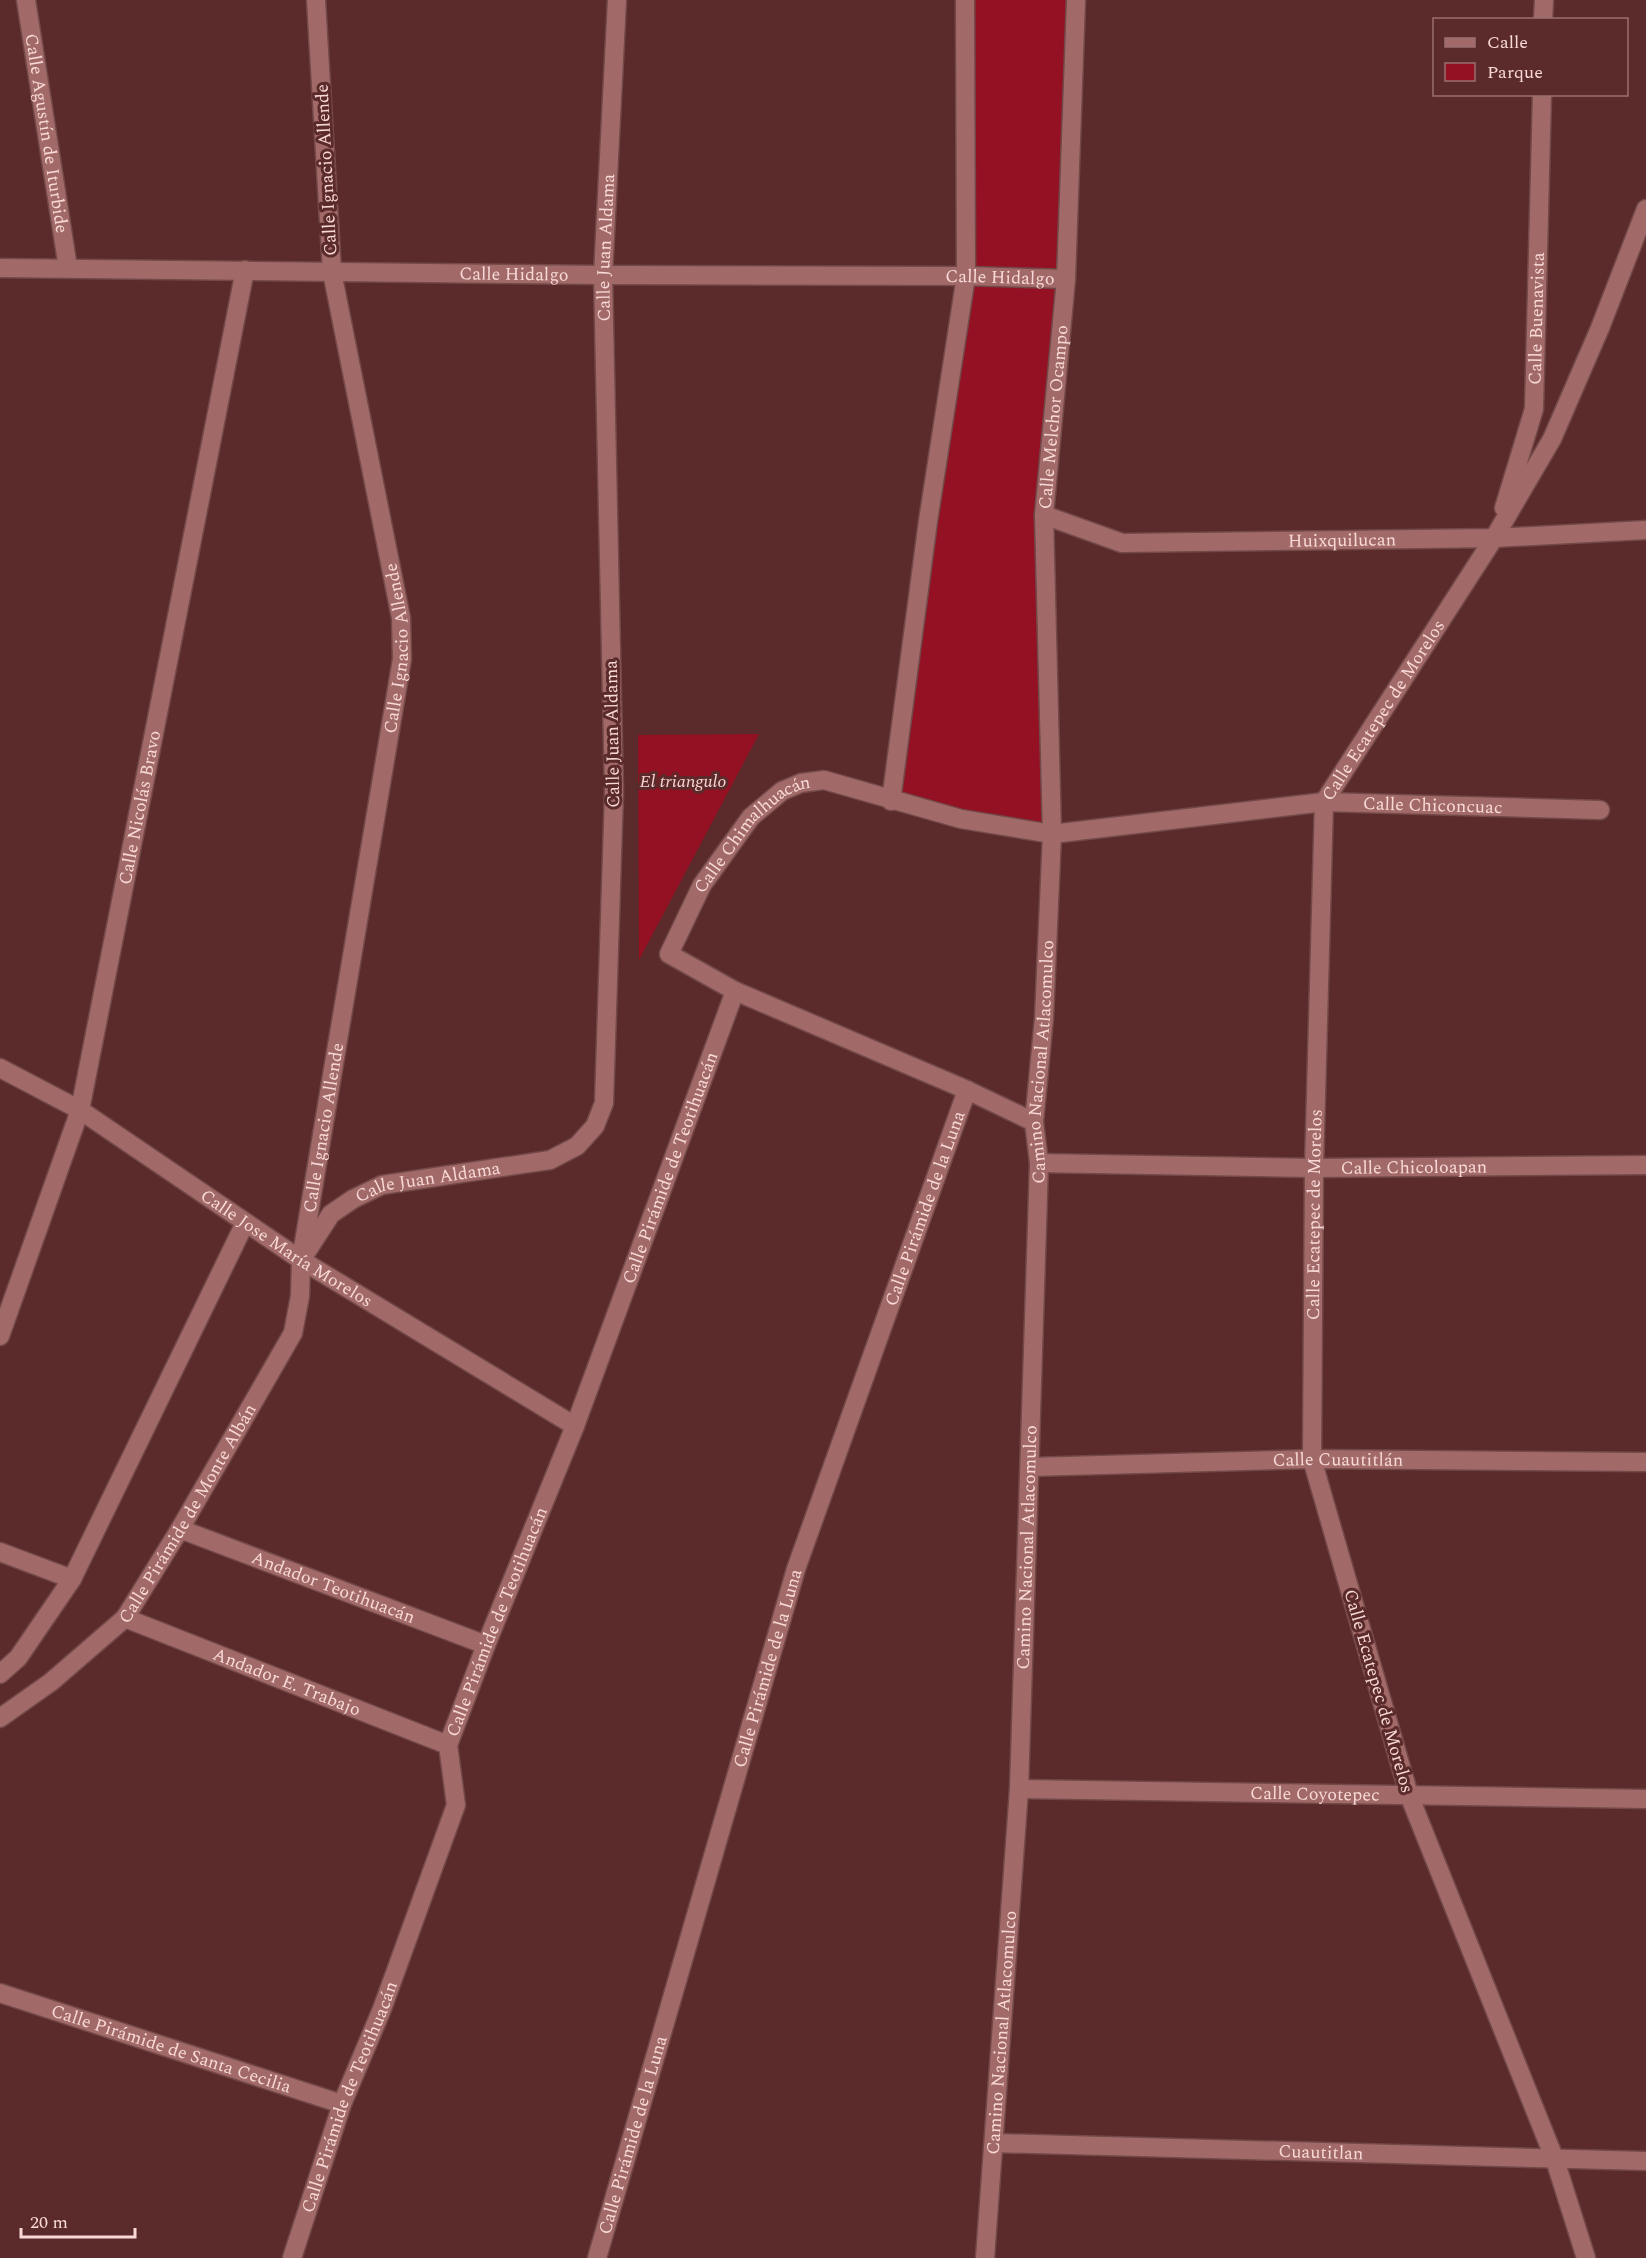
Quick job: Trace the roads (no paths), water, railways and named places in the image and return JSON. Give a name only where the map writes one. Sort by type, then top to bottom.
[{"type":"street","name":"Calle Agustín de Iturbide","points":[[26,0],[68,268]]},
{"type":"street","name":"Calle Ignacio Allende","points":[[301,1260],[402,659],[401,618],[332,272],[316,0]]},
{"type":"street","name":"Calle Juan Aldama","points":[[301,1260],[331,1214],[353,1199],[382,1185],[550,1160],[577,1146],[595,1126],[604,1103],[614,793],[603,275],[617,0]]},
{"type":"street","points":[[891,801],[928,521],[966,276],[964,0]]},
{"type":"street","name":"Calle Melchor Ocampo","points":[[1052,834],[1044,515],[1066,279],[1076,0]]},
{"type":"street","points":[[1544,0],[1544,18]]},
{"type":"street","name":"Calle Buenavista","points":[[1494,538],[1534,409],[1542,96]]},
{"type":"street","name":"Calle Ecatepec de Morelos","points":[[1586,2258],[1555,2160],[1409,1795],[1312,1459],[1314,1168],[1324,802],[1494,538],[1552,439],[1600,328],[1646,208]]},
{"type":"street","name":"Calle Hidalgo","points":[[0,268],[603,275],[966,276],[1066,279]]},
{"type":"street","name":"Calle Nicolás Bravo","points":[[0,1336],[80,1110],[245,270]]},
{"type":"street","name":"Huixquilucan","points":[[1044,515],[1122,543],[1494,538],[1646,530]]},
{"type":"street","name":"Calle Chimalhuacán","points":[[735,991],[669,954],[702,885],[751,817],[782,791],[801,783],[824,780],[891,801],[961,819],[1052,834]]},
{"type":"street","name":"Calle Chiconcuac","points":[[1052,834],[1324,802],[1600,810]]},
{"type":"street","name":"Camino Nacional Atlacomulco","points":[[985,2258],[1019,1789],[1039,1163],[1034,1122],[1044,1018],[1052,834]]},
{"type":"street","points":[[735,991],[967,1090],[1034,1122]]},
{"type":"street","name":"Calle Pirámide de Teotihuacán","points":[[292,2258],[342,2104],[382,2009],[456,1805],[448,1745],[575,1426],[735,991]]},
{"type":"street","name":"Calle Jose María Morelos","points":[[0,1068],[80,1110],[301,1260],[575,1426]]},
{"type":"street","name":"Calle Pirámide de la Luna","points":[[597,2258],[796,1569],[967,1090]]},
{"type":"street","name":"Calle Chicoloapan","points":[[1039,1163],[1314,1168],[1646,1165]]},
{"type":"street","points":[[0,1674],[18,1658],[72,1579],[245,1222]]},
{"type":"street","name":"Calle Pirámide de Monte Albán","points":[[0,1718],[51,1682],[125,1618],[180,1529],[293,1333],[300,1296],[301,1260]]},
{"type":"street","name":"Calle Cuautitlán","points":[[1030,1467],[1312,1459],[1646,1462]]},
{"type":"street","name":"Andador Teotihuacán","points":[[180,1529],[486,1646]]},
{"type":"street","points":[[0,1552],[72,1579]]},
{"type":"street","name":"Andador E. Trabajo","points":[[125,1618],[448,1745]]},
{"type":"street","name":"Calle Coyotepec","points":[[1019,1789],[1646,1799]]},
{"type":"street","name":"Calle Pirámide de Santa Cecilia","points":[[0,1993],[342,2104]]},
{"type":"street","name":"Cuautitlan","points":[[994,2144],[1646,2161]]},
{"type":"park label","name":"El triangulo","points":[[683,781]]}]
